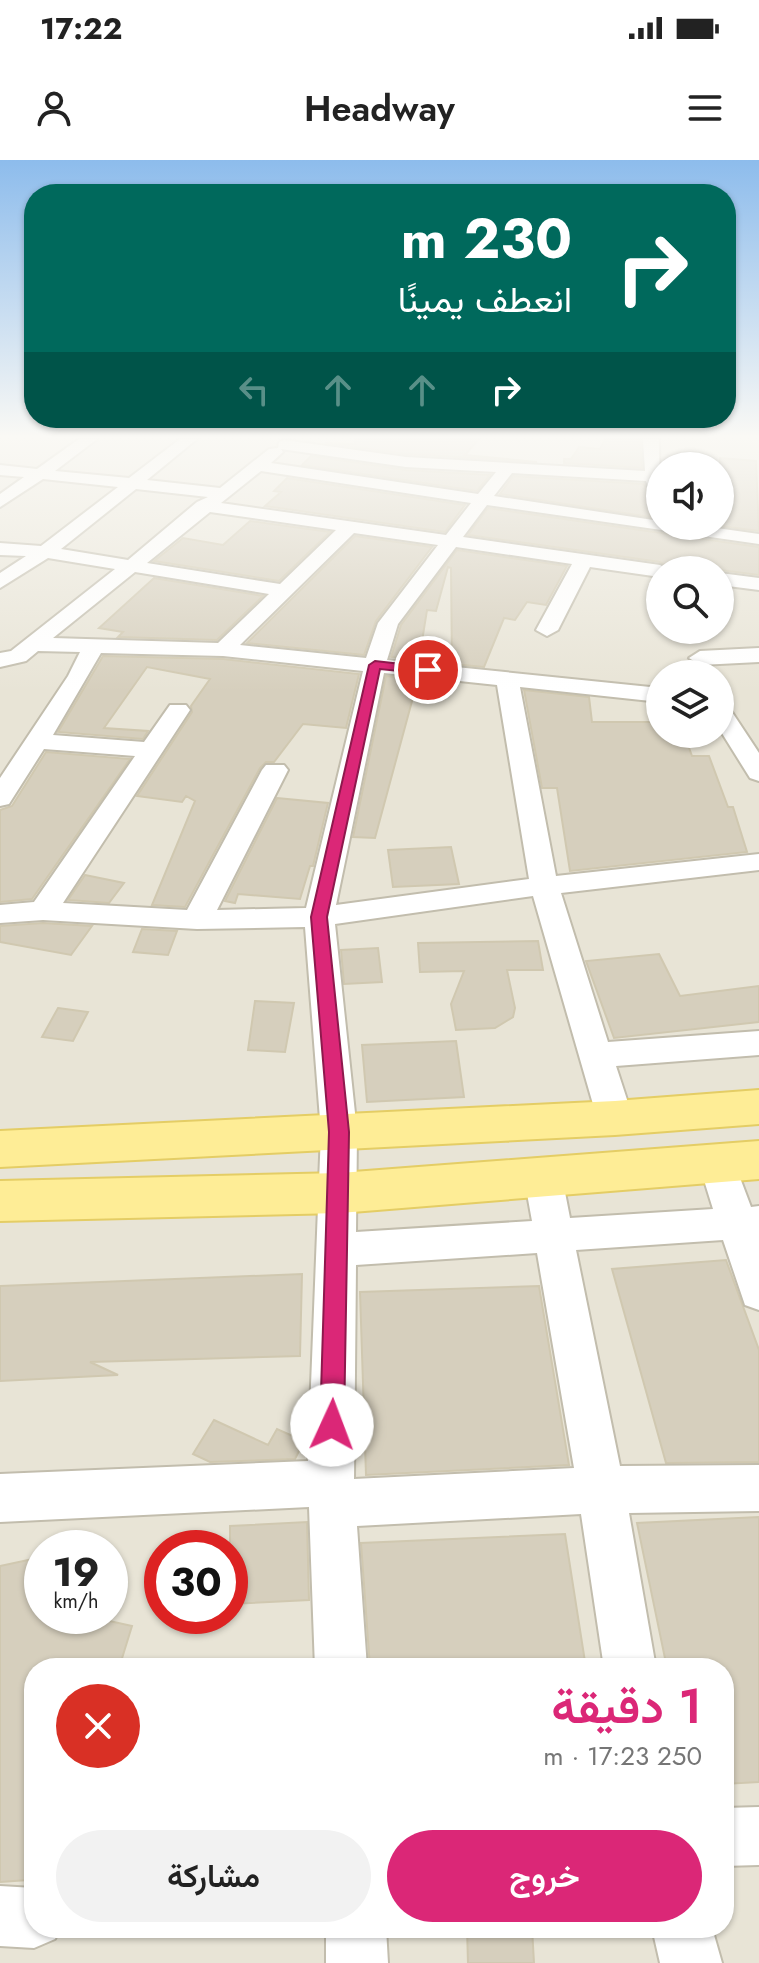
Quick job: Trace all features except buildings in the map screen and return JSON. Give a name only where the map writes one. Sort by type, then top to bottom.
[{"type":"main road","points":[[0,1149],[615,1118],[759,1107]]},
{"type":"main road","points":[[0,1201],[340,1193],[739,1162]]},
{"type":"street","points":[[0,582],[82,523]]},
{"type":"street","points":[[0,660],[14,658],[181,523]]},
{"type":"street","points":[[320,523],[646,569]]},
{"type":"street","points":[[223,650],[360,523]]},
{"type":"street","points":[[340,1658],[332,1494],[339,1132],[319,917],[375,665],[388,623],[464,523]]},
{"type":"street","points":[[595,523],[646,534]]},
{"type":"street","points":[[734,539],[759,539]]},
{"type":"street","points":[[0,549],[45,552],[285,591]]},
{"type":"street","points":[[547,630],[583,561]]},
{"type":"street","points":[[734,581],[759,584]]},
{"type":"street","points":[[31,644],[223,650],[646,694]]},
{"type":"street","points":[[0,798],[79,676],[94,645]]},
{"type":"street","points":[[700,658],[759,655]]},
{"type":"street","points":[[507,679],[544,886],[615,1118]]},
{"type":"street","points":[[43,911],[178,710]]},
{"type":"street","points":[[734,733],[759,773]]},
{"type":"street","points":[[37,741],[151,750]]},
{"type":"street","points":[[197,920],[275,770]]},
{"type":"street","points":[[0,914],[43,911],[197,920],[319,917],[544,886],[759,862]]},
{"type":"street","points":[[596,1055],[759,1043]]},
{"type":"street","points":[[739,1162],[759,1292]]},
{"type":"street","points":[[543,1177],[601,1490],[628,1658]]},
{"type":"street","points":[[338,1250],[748,1223]]},
{"type":"street","points":[[0,1498],[759,1488]]},
{"type":"street","points":[[734,1837],[759,1836]]},
{"type":"street","points":[[0,1916],[24,1917]]},
{"type":"street","points":[[356,1938],[357,1963]]},
{"type":"street","points":[[685,1938],[691,1963]]},
{"type":"shaded area","points":[[0,523],[646,523],[646,540],[734,540],[734,523],[759,523],[759,1963],[0,1963]]},
{"type":"route","points":[[332,1425],[340,1193],[339,1132],[319,917],[375,665],[428,670]]}]
